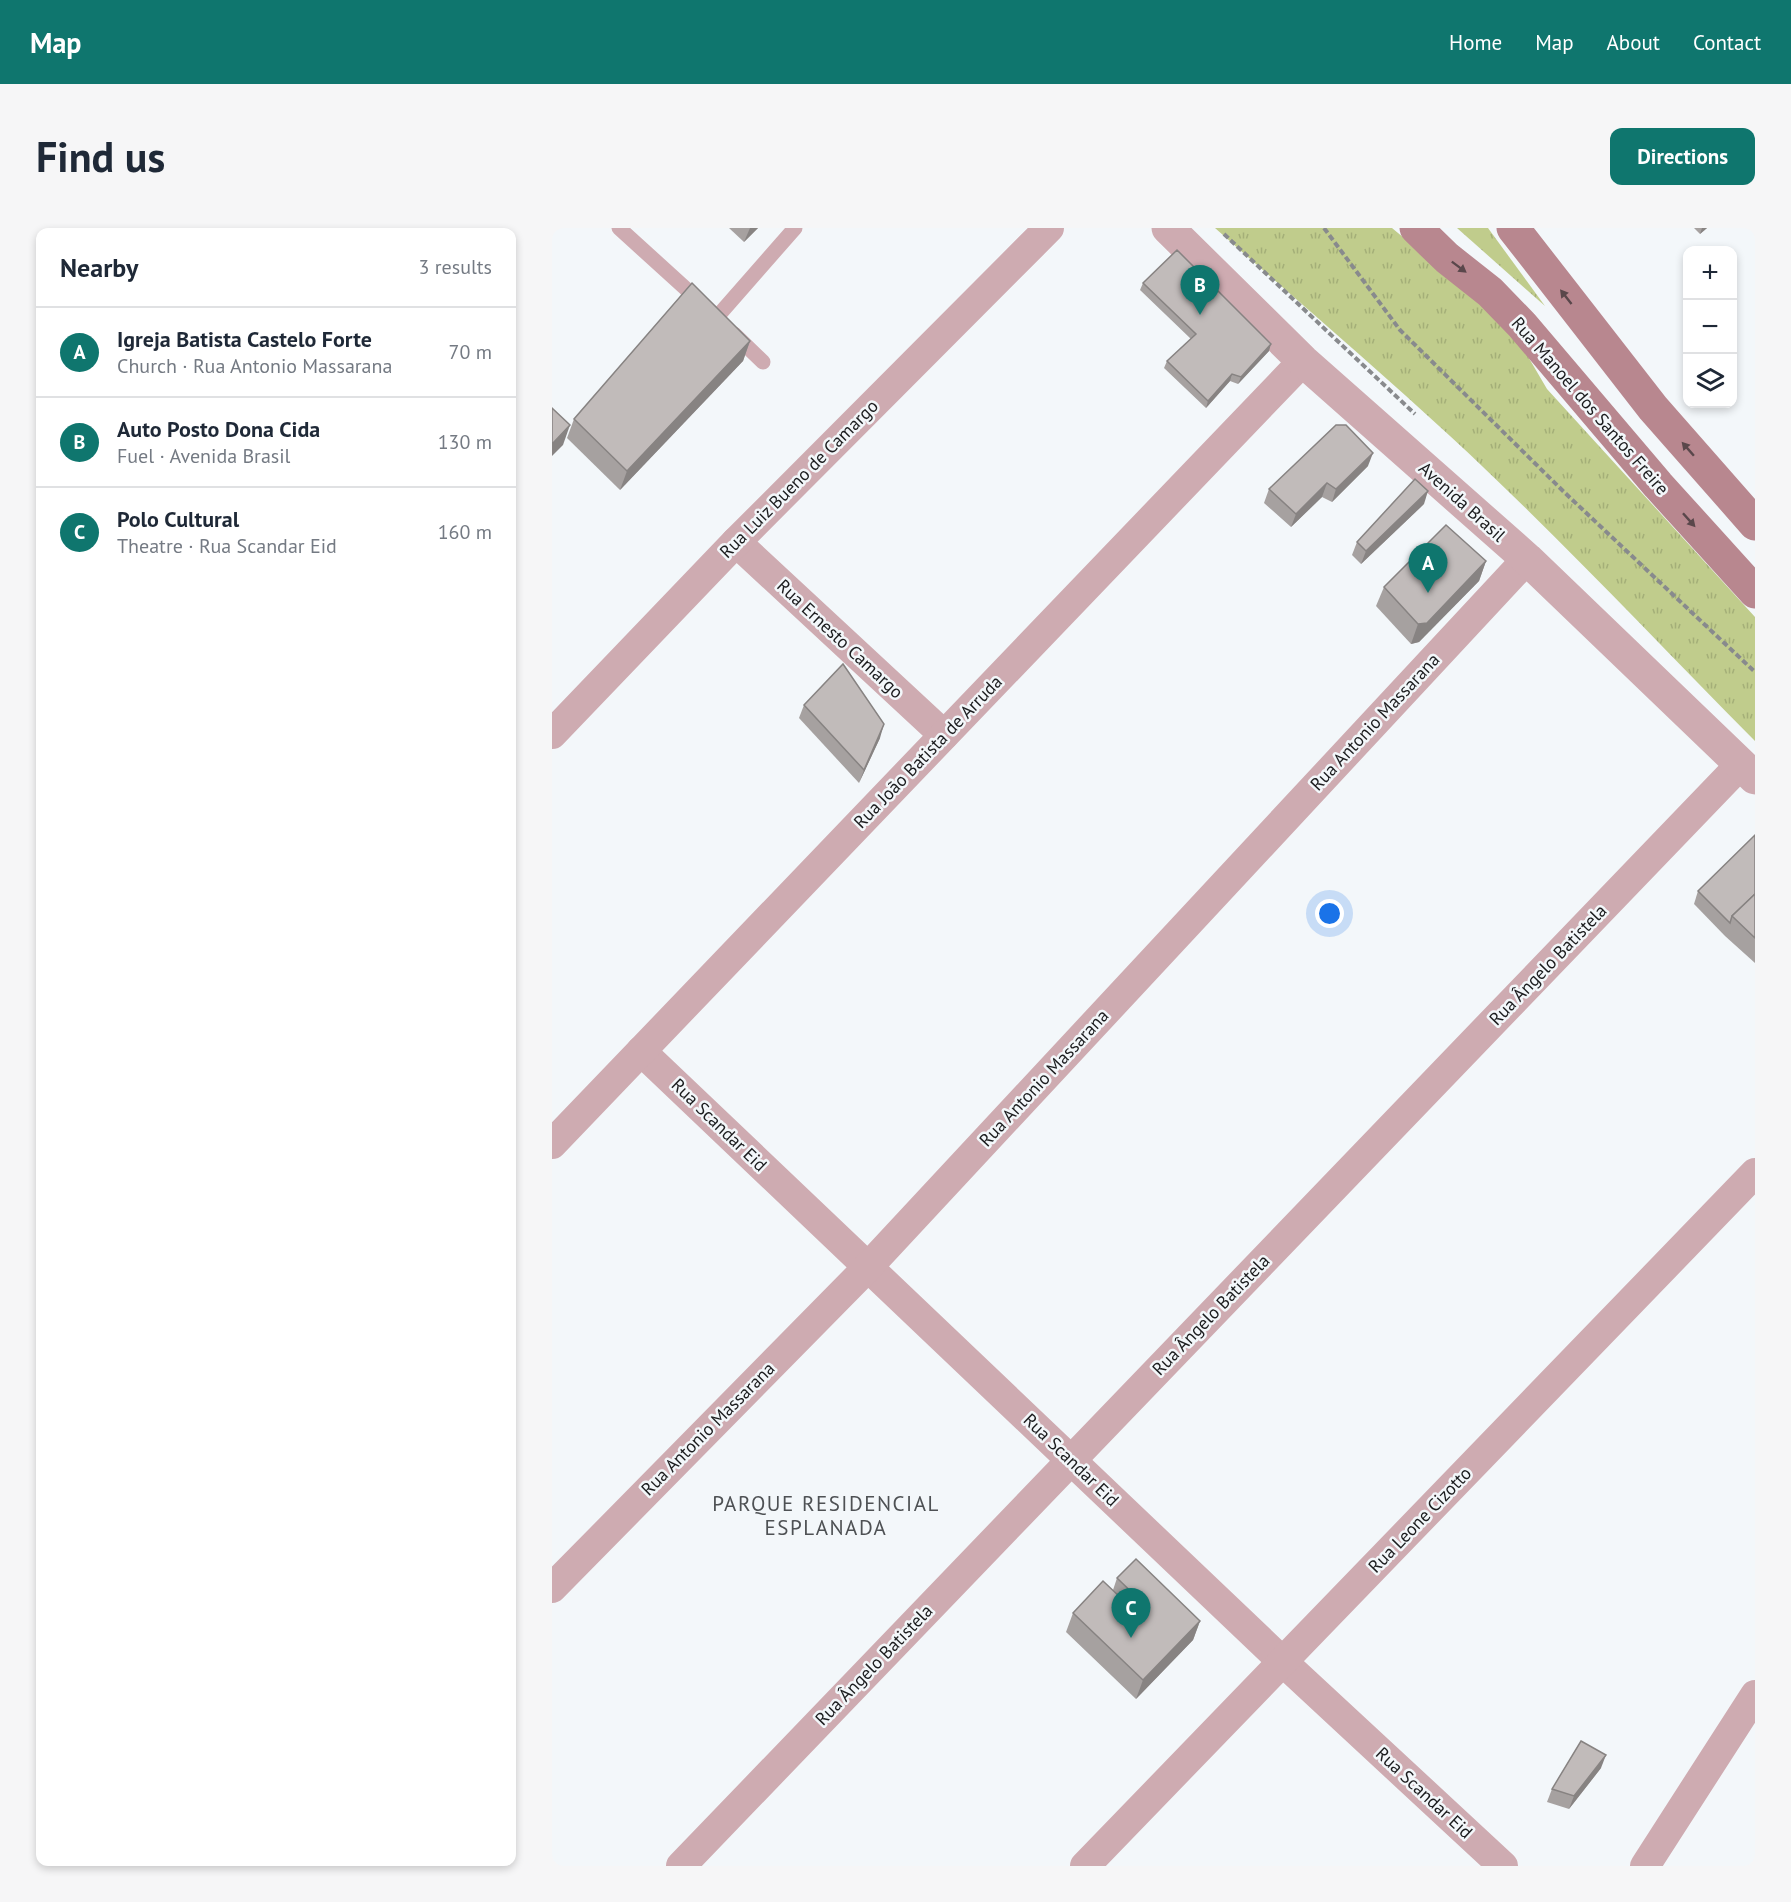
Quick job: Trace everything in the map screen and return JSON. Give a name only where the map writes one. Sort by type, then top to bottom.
[{"type":"main road","name":"Rua Manoel dos Santos Freire","points":[[1416,228],[1447,258],[1490,291],[1522,325],[1658,485],[1755,592]]},
{"type":"main road","points":[[1513,228],[1653,408],[1755,524]]},
{"type":"street","name":"Rua Luiz Bueno de Camargo","points":[[552,734],[736,542],[1049,228]]},
{"type":"street","name":"Avenida Brasil","points":[[1168,228],[1304,361],[1527,560],[1748,771]]},
{"type":"street","name":"Rua João Batista de Arruda","points":[[552,1144],[1304,361]]},
{"type":"street","name":"Rua Ernesto Camargo","points":[[736,542],[944,735]]},
{"type":"street","name":"Rua Antonio Massarana","points":[[552,1588],[868,1267],[1527,560]]},
{"type":"street","name":"Rua Ângelo Batistela","points":[[681,1866],[1071,1460],[1748,771]]},
{"type":"street","name":"Rua Scandar Eid","points":[[641,1051],[1283,1662],[1503,1866]]},
{"type":"street","name":"Rua Leone Cizotto","points":[[1085,1866],[1755,1173]]},
{"type":"street","points":[[1645,1866],[1755,1695]]},
{"type":"lane","points":[[619,228],[763,362]]},
{"type":"lane","points":[[717,317],[795,228]]},
{"type":"path","points":[[1324,228],[1400,330],[1564,492],[1755,672]]},
{"type":"green space","points":[[1215,228],[1392,228],[1481,302],[1523,348],[1547,389],[1755,617],[1755,741],[1566,548],[1489,473],[1392,383]]},
{"type":"green space","points":[[1457,228],[1488,228],[1545,306]]},
{"type":"building","points":[[1177,250],[1271,344],[1241,377],[1232,374],[1208,401],[1167,361],[1196,334],[1143,283]]},
{"type":"building","points":[[692,283],[750,341],[627,471],[574,419]]},
{"type":"building","points":[[552,408],[570,425],[552,444]]},
{"type":"building","points":[[1336,425],[1346,425],[1373,453],[1336,489],[1327,483],[1296,514],[1269,489]]},
{"type":"building","points":[[1415,479],[1428,491],[1366,551],[1357,542]]},
{"type":"building","points":[[1446,525],[1486,561],[1427,623],[1418,624],[1384,587]]},
{"type":"building","points":[[843,664],[884,724],[864,770],[804,705]]},
{"type":"building","points":[[1755,835],[1755,894],[1732,916],[1730,923],[1698,891]]},
{"type":"building","points":[[1755,894],[1755,938],[1732,916]]},
{"type":"building","points":[[1136,1559],[1200,1621],[1143,1680],[1073,1613],[1103,1581],[1139,1615],[1147,1607],[1117,1578]]},
{"type":"building","points":[[1581,1741],[1606,1755],[1574,1796],[1552,1789]]},
{"type":"place","name":"Auto Posto Dona Cida","points":[[1200,315]]},
{"type":"place","name":"Igreja Batista Castelo Forte","points":[[1428,593]]},
{"type":"place","name":"Polo Cultural","points":[[1131,1638]]},
{"type":"district","name":"PARQUE RESIDENCIAL ESPLANADA","points":[[826,1516]]}]
